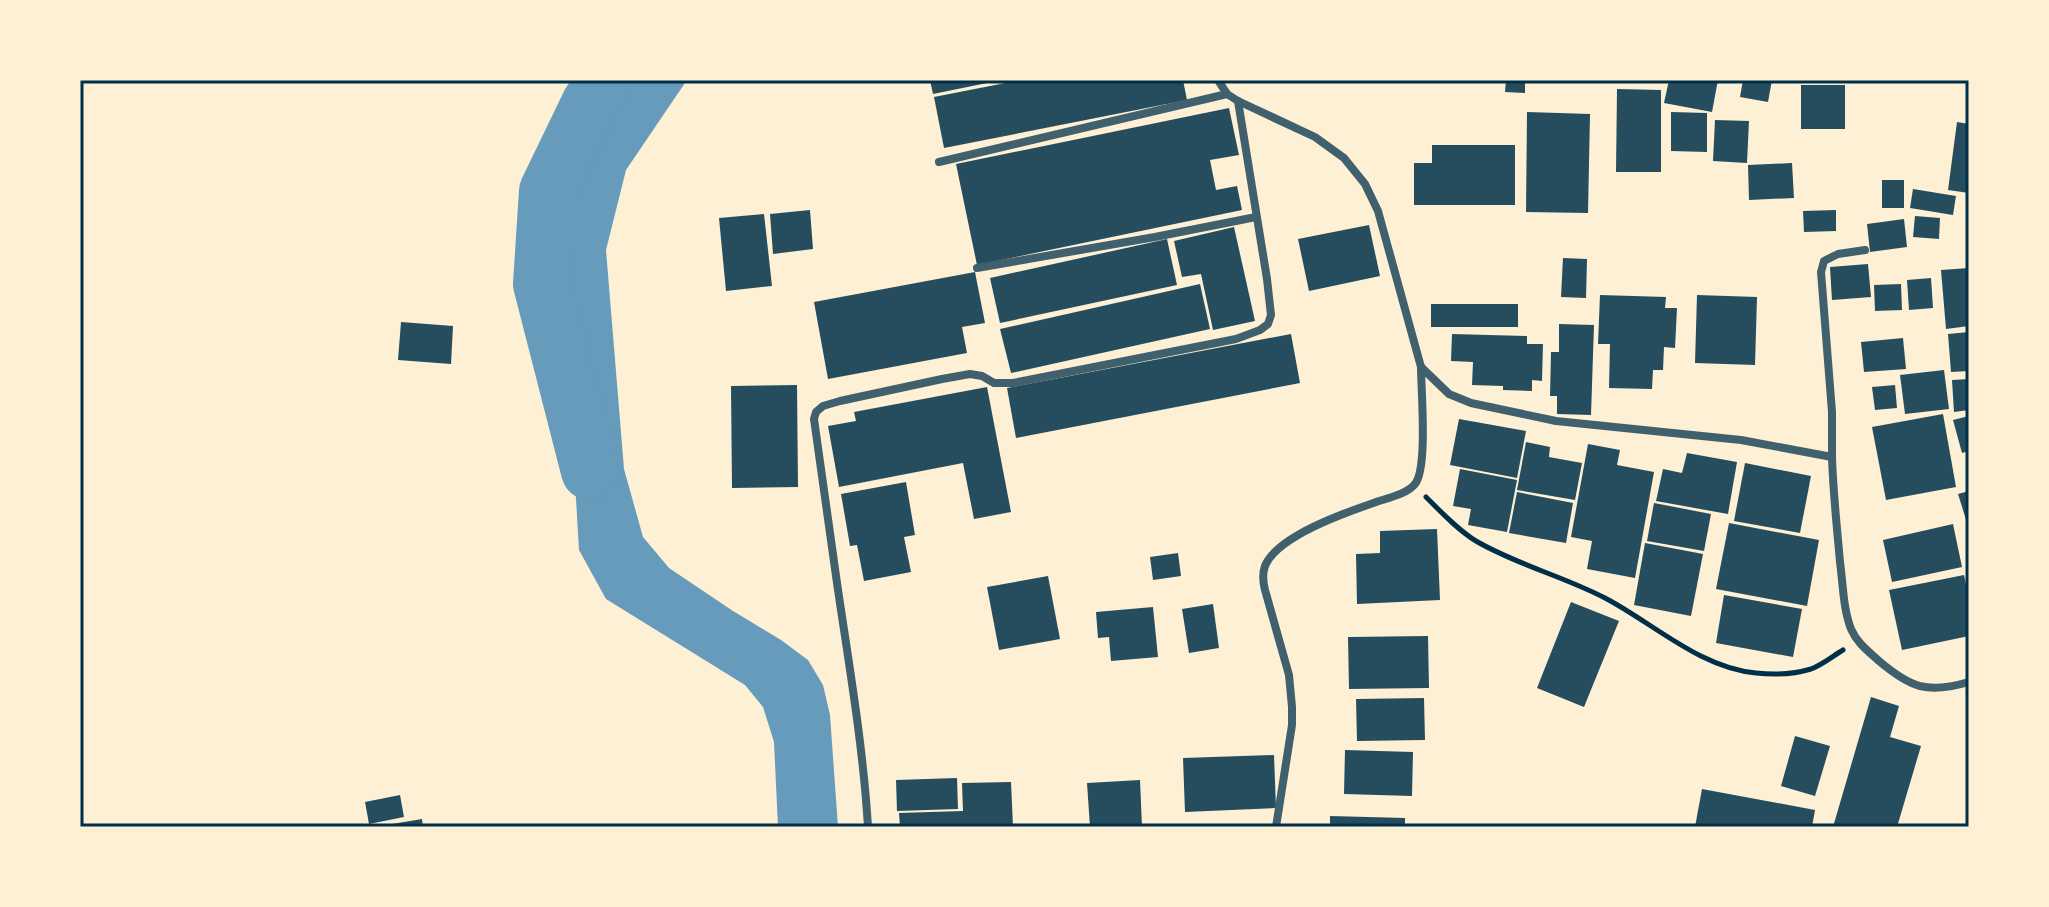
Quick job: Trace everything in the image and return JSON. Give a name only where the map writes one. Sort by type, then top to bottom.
[{"type":"street","points":[[1218,80],[1227,94],[1238,101],[1315,137],[1344,158],[1365,184],[1378,211],[1421,367],[1421,472],[1415,486],[1309,529],[1286,544],[1266,563],[1263,576],[1265,590],[1289,675],[1292,707],[1276,827]]},
{"type":"street","points":[[939,162],[1227,94]]},
{"type":"street","points":[[868,827],[858,723],[814,419],[816,412],[823,406],[840,401],[942,379],[970,374],[994,383],[1013,383],[1236,339],[1260,330],[1268,324],[1271,315],[1238,101]]},
{"type":"street","points":[[977,268],[1256,217]]},
{"type":"street","points":[[1865,250],[1838,254],[1824,261],[1821,272],[1830,371],[1832,457],[1844,597],[1850,625],[1857,641],[1900,679],[1939,689],[1969,682]]},
{"type":"street","points":[[1421,367],[1449,394],[1471,403],[1556,421],[1741,440],[1832,457]]},
{"type":"path","points":[[1415,486],[1473,539],[1499,554],[1607,599],[1672,640],[1723,666],[1777,674],[1812,668],[1857,641]]},
{"type":"water","points":[[631,80],[687,80],[626,170],[606,250],[624,469],[643,537],[669,568],[808,660],[823,685],[830,715],[838,827],[778,827],[774,742],[763,707],[745,685],[606,599],[579,550],[559,209]]},
{"type":"building","points":[[930,80],[996,80],[997,81],[933,94]]},
{"type":"building","points":[[1020,80],[1183,80],[1187,100],[944,148],[934,97]]},
{"type":"building","points":[[1506,80],[1525,80],[1525,93],[1505,92]]},
{"type":"building","points":[[1669,80],[1718,80],[1712,112],[1664,103]]},
{"type":"building","points":[[1743,80],[1772,80],[1768,102],[1740,97]]},
{"type":"building","points":[[1801,85],[1845,85],[1845,129],[1801,129]]},
{"type":"building","points":[[1617,89],[1661,90],[1661,172],[1616,172]]},
{"type":"building","points":[[1229,108],[1239,155],[1210,160],[1216,190],[1237,186],[1242,210],[977,265],[956,164]]},
{"type":"building","points":[[1527,112],[1590,114],[1588,213],[1526,212]]},
{"type":"building","points":[[1671,112],[1707,113],[1707,152],[1671,151]]},
{"type":"building","points":[[1715,120],[1749,121],[1747,163],[1713,161]]},
{"type":"building","points":[[1957,122],[1969,124],[1969,193],[1948,190]]},
{"type":"building","points":[[1432,145],[1515,145],[1515,205],[1414,205],[1414,163],[1432,163]]},
{"type":"building","points":[[1792,163],[1794,198],[1749,200],[1748,165]]},
{"type":"building","points":[[1882,180],[1904,180],[1904,208],[1882,208]]},
{"type":"building","points":[[1913,189],[1956,196],[1953,215],[1910,208]]},
{"type":"building","points":[[810,210],[813,249],[773,254],[770,214]]},
{"type":"building","points":[[1836,210],[1836,231],[1804,232],[1803,211]]},
{"type":"building","points":[[764,214],[772,286],[726,291],[719,218]]},
{"type":"building","points":[[1915,216],[1940,218],[1939,239],[1913,237]]},
{"type":"building","points":[[1904,219],[1907,247],[1870,252],[1867,224]]},
{"type":"building","points":[[1369,225],[1380,276],[1309,291],[1298,239]]},
{"type":"building","points":[[1234,227],[1255,321],[1213,330],[1201,274],[1182,277],[1174,241]]},
{"type":"building","points":[[1167,239],[1177,285],[1000,323],[990,278]]},
{"type":"building","points":[[1563,258],[1587,259],[1586,298],[1561,297]]},
{"type":"building","points":[[1868,264],[1871,297],[1832,300],[1830,267]]},
{"type":"building","points":[[1969,268],[1969,326],[1946,329],[1941,270]]},
{"type":"building","points":[[975,272],[985,323],[962,327],[967,353],[828,379],[814,302]]},
{"type":"building","points":[[1931,278],[1933,308],[1909,310],[1907,280]]},
{"type":"building","points":[[1200,284],[1210,329],[1011,373],[1000,329]]},
{"type":"building","points":[[1901,284],[1902,310],[1875,311],[1874,285]]},
{"type":"building","points":[[1600,295],[1666,297],[1665,308],[1677,308],[1675,348],[1664,347],[1663,370],[1653,370],[1652,389],[1609,388],[1610,344],[1598,344]]},
{"type":"building","points":[[1697,295],[1757,297],[1755,365],[1695,363]]},
{"type":"building","points":[[1431,304],[1518,304],[1518,327],[1431,327]]},
{"type":"building","points":[[401,322],[453,326],[451,364],[398,360]]},
{"type":"building","points":[[1559,324],[1594,325],[1591,415],[1557,414],[1557,396],[1550,396],[1551,352],[1559,352]]},
{"type":"building","points":[[1969,332],[1969,371],[1951,372],[1948,334]]},
{"type":"building","points":[[1291,334],[1300,383],[1016,438],[1007,388]]},
{"type":"building","points":[[1452,334],[1527,336],[1527,344],[1543,344],[1542,381],[1532,380],[1532,391],[1472,385],[1473,362],[1451,361]]},
{"type":"building","points":[[1903,338],[1906,369],[1864,372],[1861,342]]},
{"type":"building","points":[[1944,370],[1949,409],[1905,414],[1900,375]]},
{"type":"building","points":[[1969,379],[1969,410],[1954,412],[1952,380]]},
{"type":"building","points":[[797,385],[798,487],[732,488],[731,386]]},
{"type":"building","points":[[1895,385],[1897,408],[1875,410],[1872,387]]},
{"type":"building","points":[[987,387],[1011,512],[974,519],[963,463],[839,487],[828,426],[856,421],[854,412]]},
{"type":"building","points":[[1943,414],[1956,487],[1886,500],[1872,427]]},
{"type":"building","points":[[1969,416],[1969,451],[1962,453],[1953,420]]},
{"type":"building","points":[[1459,419],[1526,431],[1517,478],[1450,465]]},
{"type":"building","points":[[1526,442],[1550,447],[1549,457],[1582,463],[1575,500],[1517,490]]},
{"type":"building","points":[[1588,444],[1620,450],[1617,465],[1654,472],[1635,578],[1587,569],[1592,541],[1571,537]]},
{"type":"building","points":[[1687,453],[1737,462],[1728,514],[1656,501],[1663,469],[1682,473]]},
{"type":"building","points":[[1745,463],[1811,476],[1800,533],[1734,521]]},
{"type":"building","points":[[1460,469],[1517,480],[1507,532],[1468,525],[1471,509],[1453,506]]},
{"type":"building","points":[[906,482],[915,535],[904,537],[911,572],[864,581],[857,545],[850,546],[841,494]]},
{"type":"building","points":[[1969,491],[1969,526],[1968,526],[1958,494]]},
{"type":"building","points":[[1517,492],[1573,503],[1566,543],[1509,533]]},
{"type":"building","points":[[1654,503],[1711,514],[1704,551],[1647,541]]},
{"type":"building","points":[[1729,523],[1819,540],[1807,606],[1716,589]]},
{"type":"building","points":[[1953,524],[1962,567],[1892,582],[1883,540]]},
{"type":"building","points":[[1437,529],[1440,600],[1357,604],[1356,554],[1380,553],[1380,531]]},
{"type":"building","points":[[1645,543],[1703,554],[1691,616],[1634,605]]},
{"type":"building","points":[[1178,553],[1181,576],[1153,580],[1150,557]]},
{"type":"building","points":[[1964,575],[1969,598],[1969,636],[1902,650],[1889,590]]},
{"type":"building","points":[[1048,576],[1060,639],[999,650],[987,587]]},
{"type":"building","points":[[1724,595],[1802,609],[1793,657],[1716,643]]},
{"type":"building","points":[[1571,602],[1619,621],[1584,707],[1537,688]]},
{"type":"building","points":[[1213,604],[1219,648],[1189,653],[1182,609]]},
{"type":"building","points":[[1153,607],[1158,657],[1111,661],[1109,637],[1098,638],[1096,612]]},
{"type":"building","points":[[1428,636],[1429,688],[1349,689],[1348,637]]},
{"type":"building","points":[[1871,697],[1899,706],[1890,737],[1921,746],[1897,827],[1833,827]]},
{"type":"building","points":[[1424,698],[1425,740],[1357,741],[1356,699]]},
{"type":"building","points":[[1795,736],[1830,746],[1815,796],[1781,786]]},
{"type":"building","points":[[1345,750],[1413,752],[1412,796],[1344,794]]},
{"type":"building","points":[[1274,755],[1276,808],[1185,812],[1183,758]]},
{"type":"building","points":[[957,778],[958,809],[897,811],[896,780]]},
{"type":"building","points":[[1140,780],[1142,827],[1090,827],[1087,783]]},
{"type":"building","points":[[1011,782],[1013,827],[900,827],[899,813],[963,811],[962,783]]},
{"type":"building","points":[[1702,789],[1815,810],[1812,827],[1695,827]]},
{"type":"building","points":[[400,795],[404,817],[369,824],[365,802]]},
{"type":"building","points":[[1330,816],[1405,818],[1405,827],[1330,827]]},
{"type":"building","points":[[422,819],[423,827],[386,827],[386,825]]},
{"type":"waterway","points":[[590,471],[542,284],[548,191],[605,80]]}]
